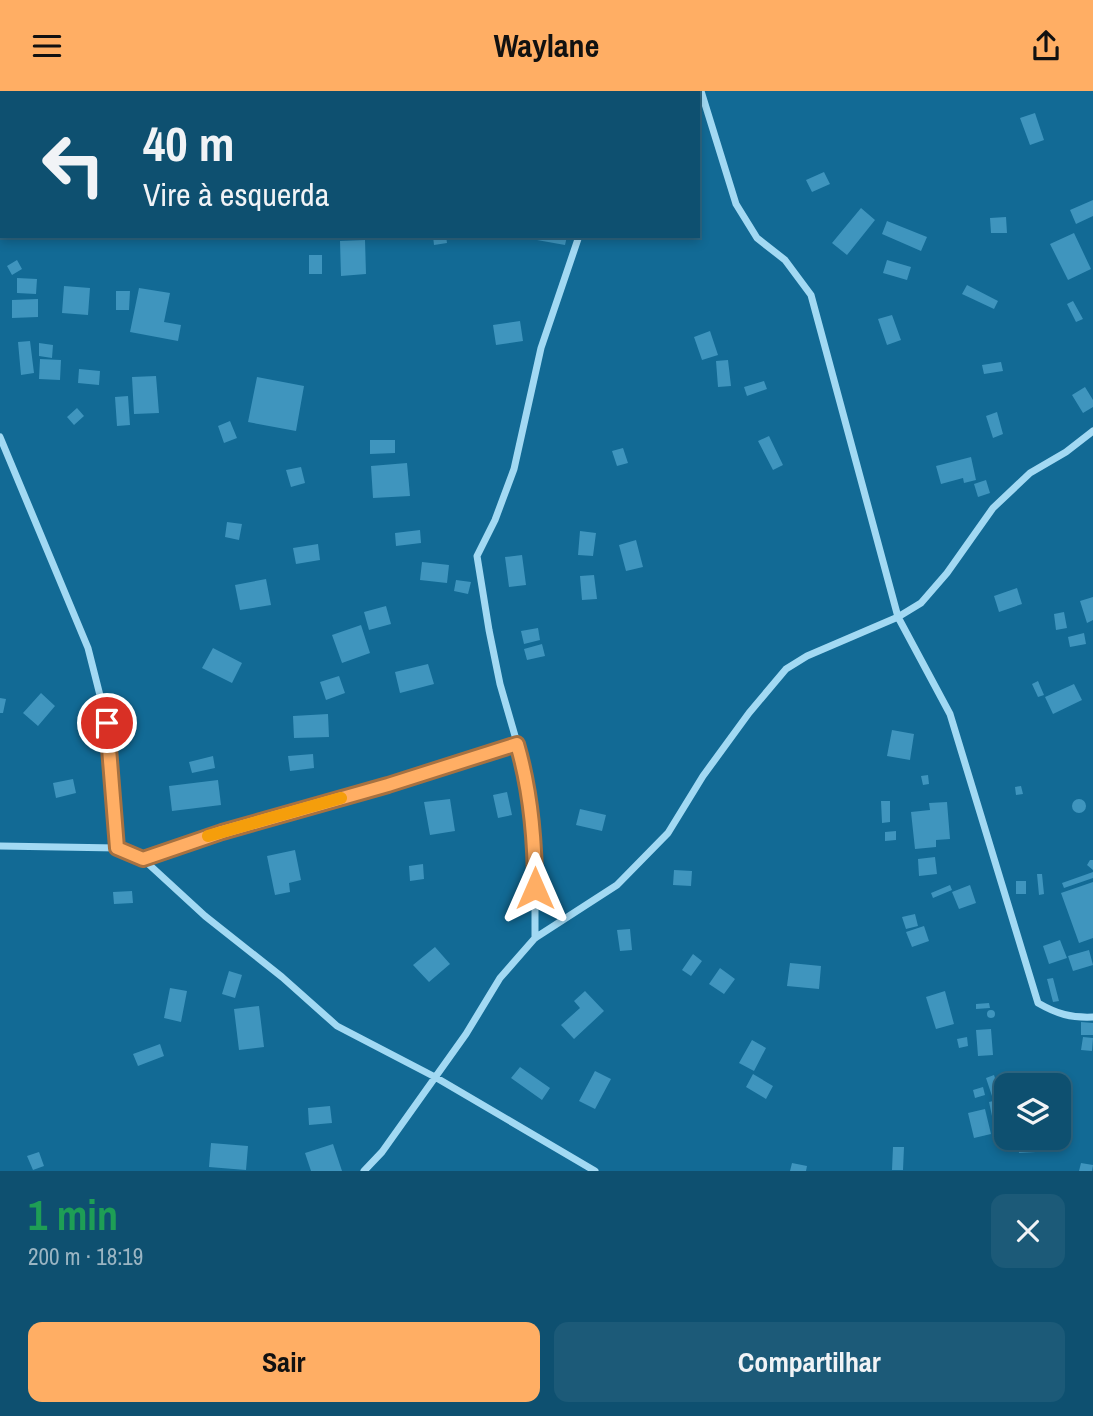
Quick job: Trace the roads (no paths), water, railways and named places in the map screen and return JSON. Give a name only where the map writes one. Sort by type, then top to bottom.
[{"type":"street","points":[[701,91],[736,204],[757,238],[785,260],[811,295],[898,617],[950,713],[1038,1003],[1059,1014],[1075,1018],[1093,1017]]},
{"type":"street","points":[[535,938],[535,837],[526,774],[489,630],[477,556],[495,520],[514,469],[541,348],[578,238]]},
{"type":"street","points":[[364,1171],[382,1152],[466,1034],[500,978],[535,938],[617,885],[668,833],[749,713],[786,669],[807,656],[898,617],[921,603],[947,573],[993,508],[1030,473],[1066,452],[1093,431]]},
{"type":"street","points":[[0,437],[88,648],[107,723],[117,848]]},
{"type":"street","points":[[143,859],[222,832],[388,785],[517,744]]},
{"type":"street","points":[[0,846],[117,848],[143,859],[205,916],[282,977],[337,1026],[435,1077],[595,1171]]}]
